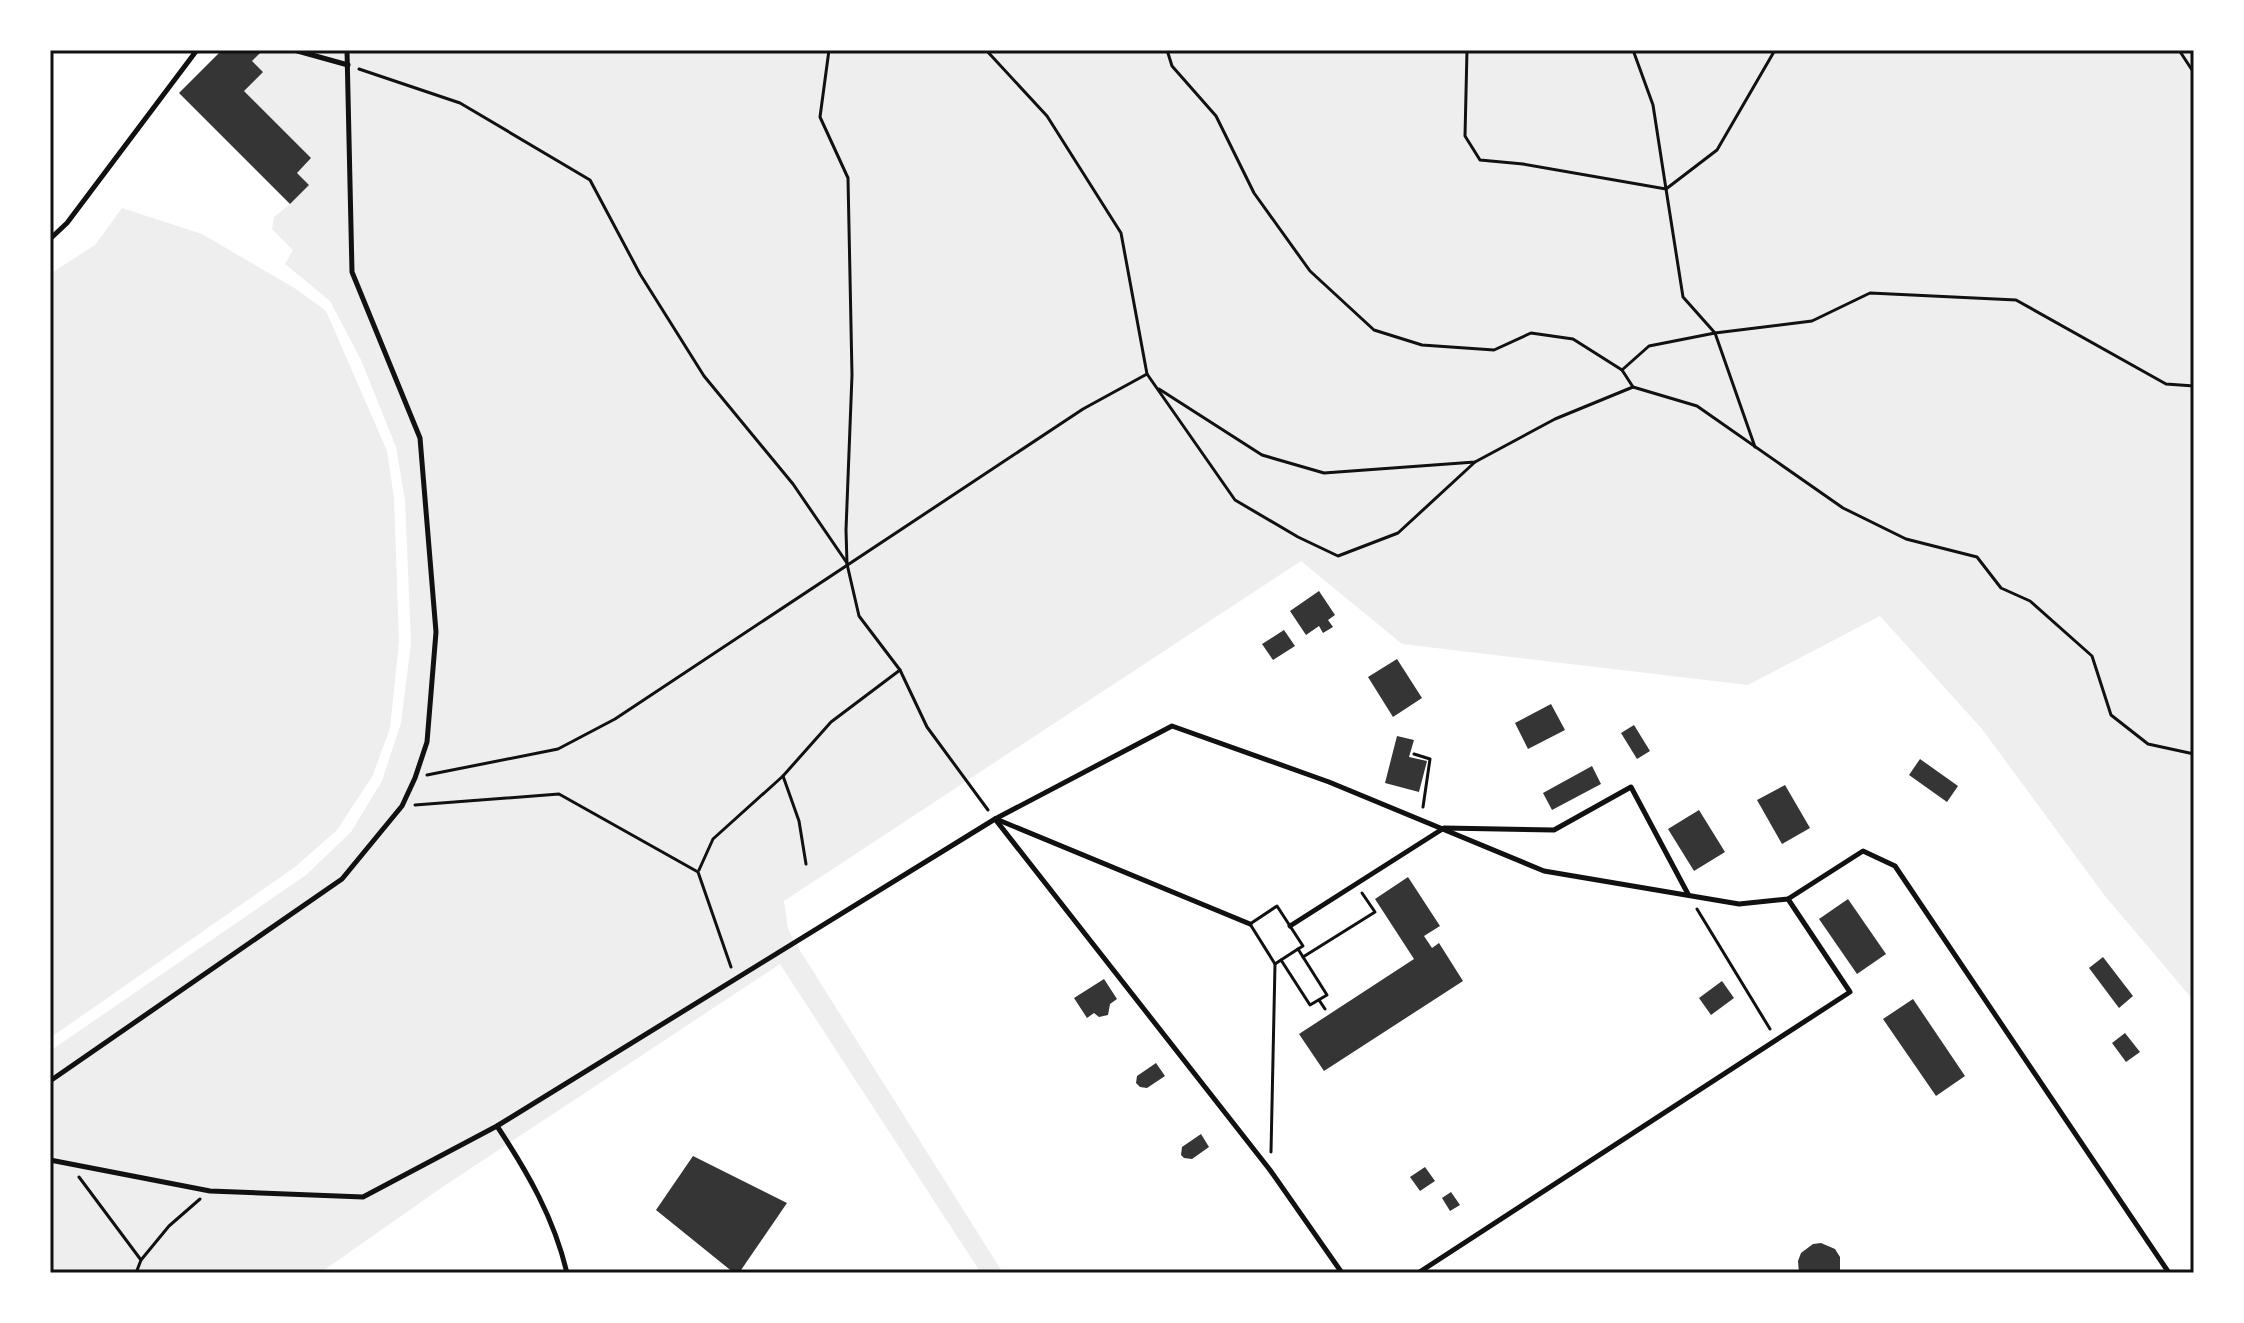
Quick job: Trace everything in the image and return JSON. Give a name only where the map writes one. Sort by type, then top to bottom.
[{"type":"lane","points":[[50,239],[67,223],[197,50]]},
{"type":"lane","points":[[294,50],[348,65]]},
{"type":"lane","points":[[50,1081],[342,879],[402,806],[427,742],[436,632],[420,438],[352,272],[349,50]]},
{"type":"lane","points":[[50,1160],[210,1191],[298,1197],[363,1197],[497,1126],[995,819],[1172,726],[1329,782],[1544,871],[1739,904],[1788,899],[1863,851],[1895,866],[2169,1273]]},
{"type":"lane","points":[[1290,926],[1444,828],[1554,830],[1631,787],[1689,896]]},
{"type":"lane","points":[[995,819],[1250,924]]},
{"type":"lane","points":[[995,819],[1270,1170],[1342,1273]]},
{"type":"lane","points":[[1418,1273],[1850,992],[1788,899]]},
{"type":"lane","points":[[497,1126],[541,1199],[559,1238],[567,1273]]},
{"type":"path","points":[[829,50],[820,117],[848,178],[852,375],[847,564],[859,616],[900,670],[927,727],[995,819]]},
{"type":"path","points":[[986,50],[1047,116],[1121,233],[1147,374],[1235,500],[1338,556],[1398,533],[1475,462],[1555,419],[1633,387],[1697,406],[1843,508],[1906,539],[1977,557],[2001,588],[2030,601],[2092,656],[2111,715],[2148,744],[2194,754]]},
{"type":"path","points":[[1167,50],[1172,66],[1216,116],[1254,193],[1310,271],[1374,330],[1422,345],[1494,350],[1531,333],[1573,339],[1622,370],[1633,387]]},
{"type":"path","points":[[1467,50],[1465,136],[1480,160],[1523,164],[1666,189],[1717,150],[1775,50]]},
{"type":"path","points":[[1633,50],[1653,105],[1683,297],[1715,333],[1755,447]]},
{"type":"path","points":[[2179,50],[2194,73]]},
{"type":"path","points":[[348,65],[460,103],[590,180],[640,274],[704,376],[793,484],[847,564]]},
{"type":"path","points":[[1622,370],[1649,346],[1715,333],[1812,321],[1870,293],[2016,300],[2166,384],[2194,386]]},
{"type":"path","points":[[415,778],[558,749],[615,719],[1083,409],[1147,374]]},
{"type":"path","points":[[1159,389],[1262,455],[1324,473],[1475,462]]},
{"type":"path","points":[[698,872],[713,839],[783,776],[831,722],[900,670]]},
{"type":"path","points":[[1414,754],[1430,759],[1421,819]]},
{"type":"path","points":[[783,776],[799,821],[806,864]]},
{"type":"path","points":[[402,806],[559,794],[698,872],[735,978]]},
{"type":"path","points":[[1303,957],[1375,912],[1357,884]]},
{"type":"path","points":[[1689,896],[1776,1039]]},
{"type":"path","points":[[1270,1170],[1275,964],[1250,924],[1277,906],[1303,946],[1275,964]]},
{"type":"path","points":[[1281,960],[1310,1005],[1327,995],[1298,949]]},
{"type":"path","points":[[1319,1000],[1325,1009]]},
{"type":"path","points":[[69,1164],[141,1260]]},
{"type":"path","points":[[136,1273],[141,1260],[169,1226],[210,1191]]},
{"type":"shaded area","points":[[263,50],[2194,50],[2194,1001],[2105,896],[1982,729],[1880,616],[1748,685],[1402,644],[1301,561],[784,901],[788,929],[794,941],[1003,1273],[981,1273],[780,964],[441,1188],[320,1273],[50,1273],[50,1051],[306,875],[351,832],[382,781],[401,723],[411,643],[405,500],[396,447],[361,360],[330,301],[285,264],[293,250],[272,229],[274,217],[290,204],[297,173],[311,158],[244,91],[262,72],[252,61]]},
{"type":"shaded area","points":[[122,208],[202,234],[296,289],[326,311],[387,451],[394,498],[399,642],[390,728],[373,775],[337,830],[295,867],[50,1038],[50,274],[95,245]]},
{"type":"building","points":[[222,50],[263,50],[252,61],[263,72],[244,91],[311,158],[297,173],[309,185],[290,204],[179,93]]},
{"type":"building","points":[[1319,591],[1335,615],[1328,620],[1333,627],[1323,633],[1319,626],[1306,635],[1290,611]]},
{"type":"building","points":[[1284,630],[1295,646],[1273,660],[1262,644]]},
{"type":"building","points":[[1397,659],[1422,698],[1393,717],[1368,677]]},
{"type":"building","points":[[1551,704],[1565,730],[1528,749],[1515,723]]},
{"type":"building","points":[[1634,725],[1650,751],[1637,759],[1621,733]]},
{"type":"building","points":[[1397,736],[1414,740],[1409,757],[1427,761],[1419,792],[1385,783]]},
{"type":"building","points":[[1920,759],[1958,786],[1947,802],[1909,775]]},
{"type":"building","points":[[1592,766],[1601,784],[1552,810],[1543,793]]},
{"type":"building","points":[[1785,785],[1810,828],[1782,844],[1757,800]]},
{"type":"building","points":[[1699,810],[1725,852],[1694,871],[1668,829]]},
{"type":"building","points":[[1408,877],[1440,926],[1424,936],[1432,948],[1439,943],[1463,981],[1324,1071],[1299,1034],[1414,959],[1375,899]]},
{"type":"building","points":[[1848,899],[1886,954],[1857,974],[1819,919]]},
{"type":"building","points":[[2103,957],[2133,996],[2119,1008],[2089,968]]},
{"type":"building","points":[[1104,979],[1117,999],[1110,1004],[1108,1015],[1099,1017],[1094,1013],[1087,1018],[1074,998]]},
{"type":"building","points":[[1722,981],[1734,998],[1711,1015],[1699,998]]},
{"type":"building","points":[[1913,999],[1965,1076],[1936,1096],[1883,1019]]},
{"type":"building","points":[[2125,1033],[2140,1052],[2126,1062],[2112,1043]]},
{"type":"building","points":[[1156,1063],[1165,1076],[1147,1088],[1140,1087],[1136,1083],[1137,1076]]},
{"type":"building","points":[[1201,1134],[1209,1147],[1192,1159],[1184,1158],[1181,1155],[1182,1147]]},
{"type":"building","points":[[693,1156],[787,1203],[739,1273],[734,1273],[656,1210]]},
{"type":"building","points":[[1425,1167],[1435,1181],[1420,1191],[1410,1177]]},
{"type":"building","points":[[1451,1192],[1460,1205],[1450,1211],[1442,1198]]},
{"type":"building","points":[[1821,1243],[1835,1249],[1840,1257],[1840,1273],[1799,1273],[1801,1253],[1813,1244]]}]
